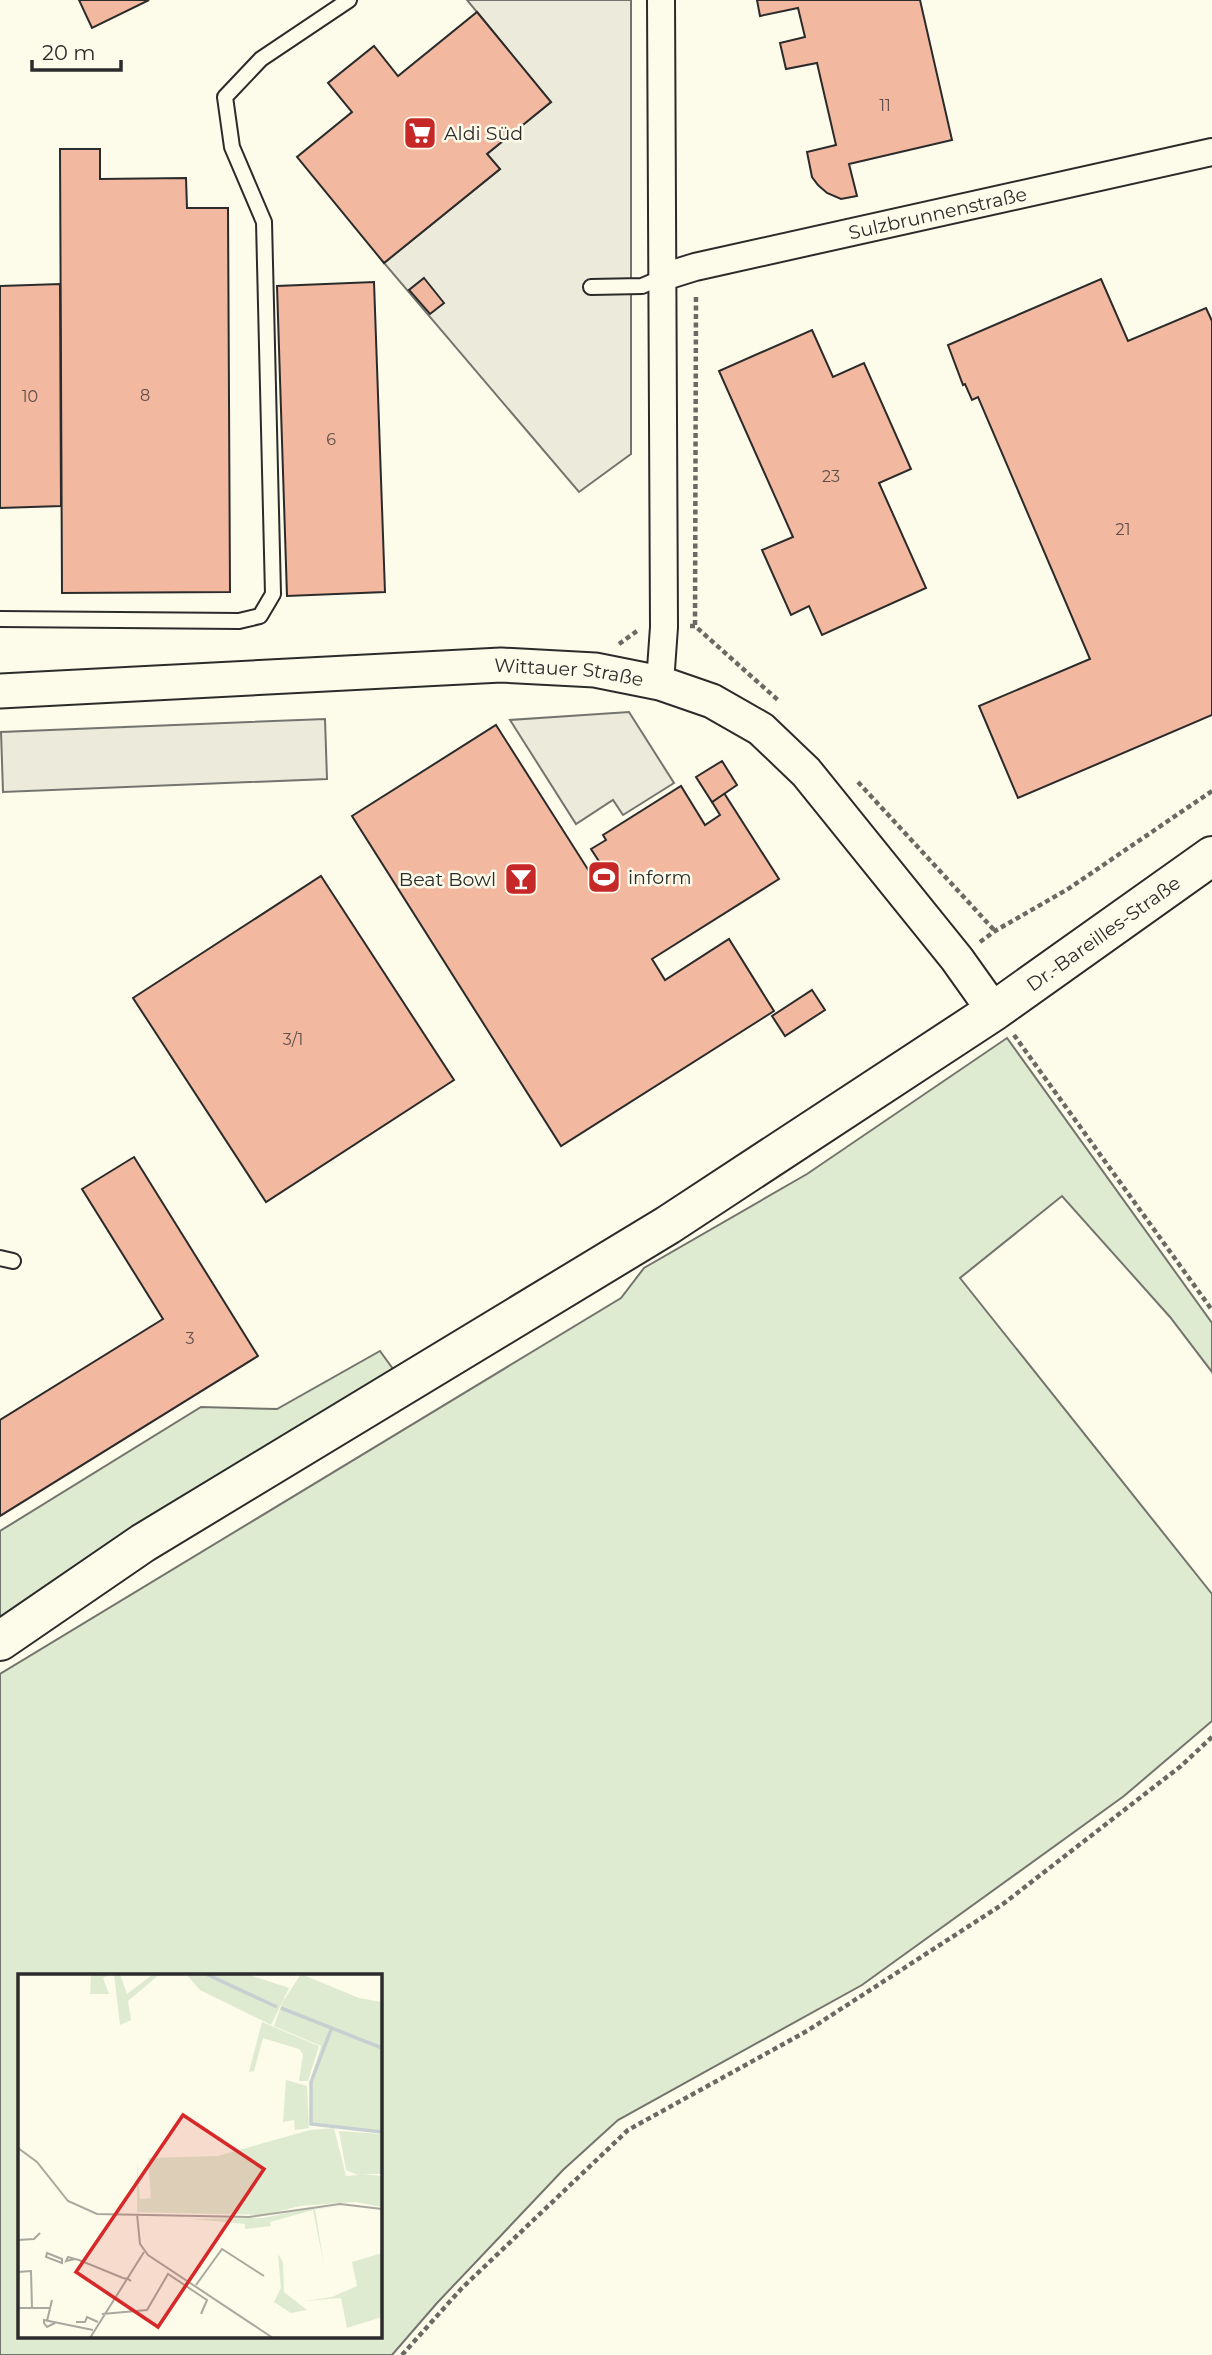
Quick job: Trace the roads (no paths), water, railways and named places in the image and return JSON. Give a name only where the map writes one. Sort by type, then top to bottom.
[{"type":"main road","name":"Dr.-Bareilles-Straße","points":[[0,1641],[144,1543],[656,1232],[994,1011],[1212,856]]},
{"type":"street","points":[[660,683],[664,627],[661,0]]},
{"type":"street","name":"Sulzbrunnenstraße","points":[[663,277],[695,267],[1212,152]]},
{"type":"street","name":"Wittauer Straße","points":[[0,691],[501,665],[595,670],[660,683],[712,701],[761,729],[806,772],[957,959],[994,1011]]},
{"type":"lane","points":[[0,619],[239,621],[260,616],[273,594],[264,222],[232,147],[225,97],[261,58],[349,0]]},
{"type":"lane","points":[[591,287],[642,286],[663,277]]},
{"type":"place","name":"Aldi Süd","points":[[420,133]]},
{"type":"place","name":"inform","points":[[604,877]]},
{"type":"place","name":"Beat Bowl","points":[[521,879]]}]
